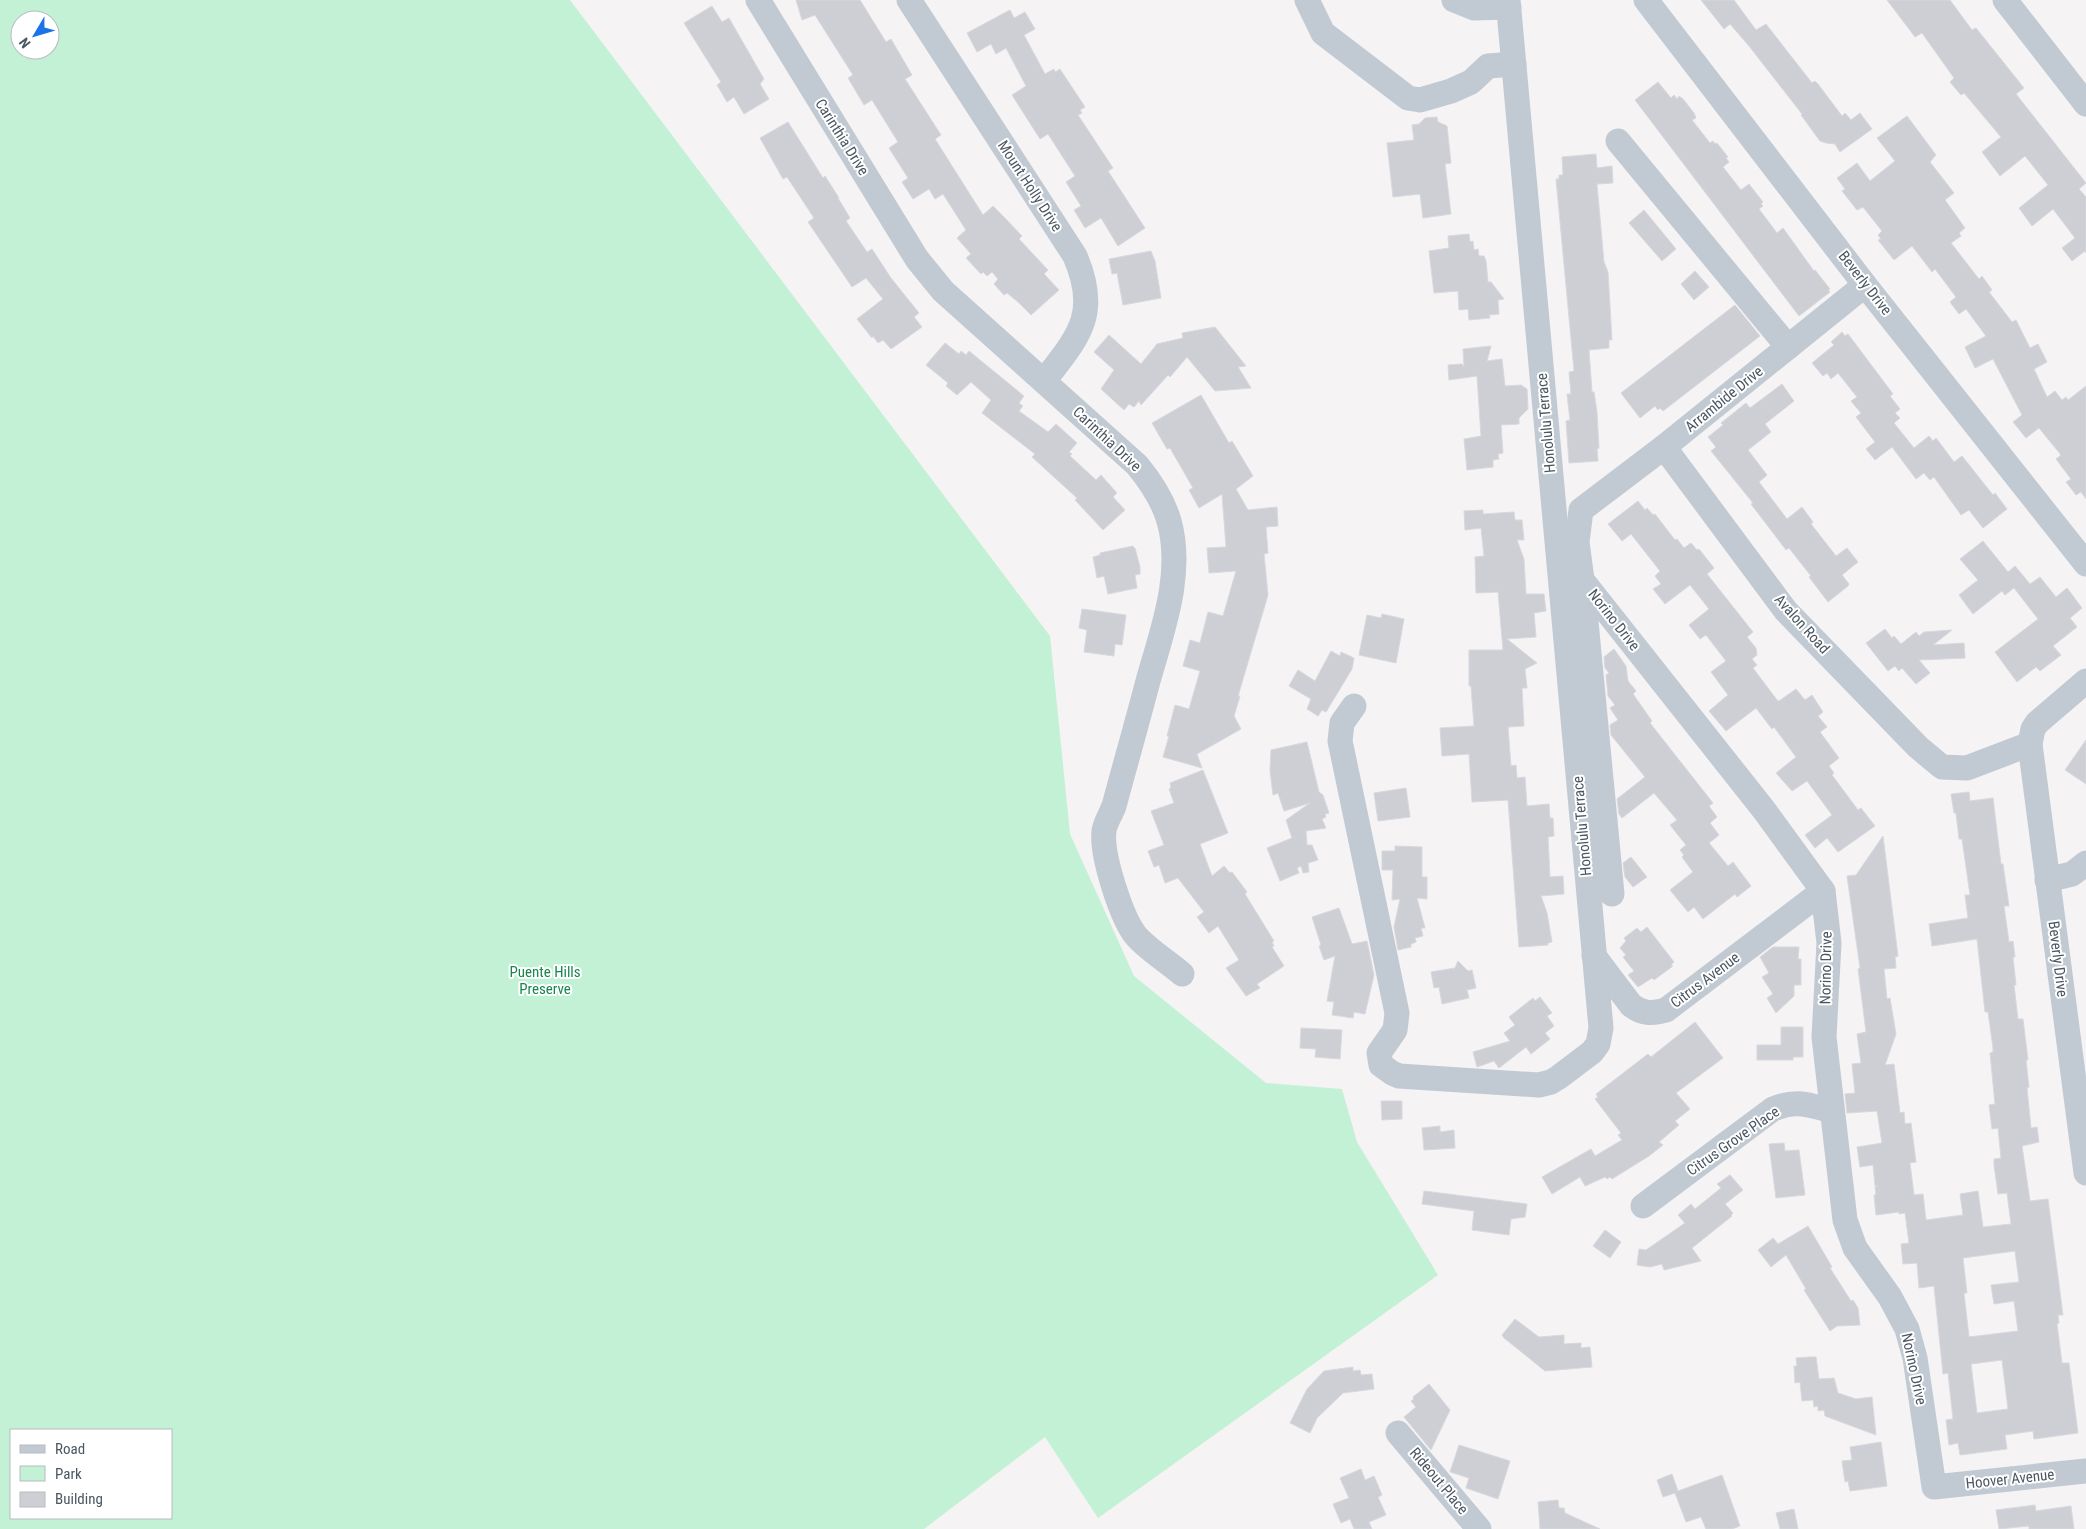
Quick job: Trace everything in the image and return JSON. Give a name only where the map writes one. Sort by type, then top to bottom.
[{"type":"street","name":"Carinthia Drive","points":[[758,0],[917,259],[943,291],[1137,465],[1158,493],[1169,523],[1173,562],[1170,600],[1114,806],[1104,830],[1104,844],[1116,894],[1131,928],[1138,938],[1182,974]]},
{"type":"street","name":"Mount Holly Drive","points":[[909,0],[1075,256],[1082,272],[1086,302],[1081,329],[1044,381]]},
{"type":"street","points":[[1307,0],[1323,33],[1408,98],[1420,100],[1451,92],[1471,82],[1488,66],[1514,64]]},
{"type":"street","points":[[1454,0],[1474,8],[1508,3]]},
{"type":"street","name":"Beverly Drive","points":[[1646,0],[1866,285],[2086,564]]},
{"type":"street","points":[[2005,0],[2086,104]]},
{"type":"street","name":"Honolulu Terrace","points":[[1354,706],[1342,723],[1340,741],[1397,1013],[1395,1030],[1379,1053],[1381,1065],[1399,1076],[1539,1085],[1551,1082],[1592,1052],[1598,1044],[1600,1028],[1508,3]]},
{"type":"street","points":[[1618,141],[1788,347]]},
{"type":"street","name":"Arrambide Drive","points":[[1581,510],[1664,447],[1866,285]]},
{"type":"street","name":"Avalon Road","points":[[1664,447],[1786,611],[1918,747],[1942,767],[1967,768],[2030,744]]},
{"type":"street","name":"Norino Drive","points":[[1581,510],[1577,542],[1582,580],[1764,810],[1823,891],[1829,943],[1824,1037],[1845,1220],[1854,1248],[1890,1297],[1907,1329],[1915,1358],[1934,1487]]},
{"type":"street","points":[[1582,580],[1612,894]]},
{"type":"street","points":[[2030,744],[2033,729],[2037,723],[2086,681]]},
{"type":"street","name":"Beverly Drive","points":[[2030,744],[2048,880],[2078,1043],[2086,1174]]},
{"type":"street","points":[[2048,880],[2072,874],[2086,863]]},
{"type":"street","name":"Citrus Avenue","points":[[1594,956],[1631,1005],[1638,1011],[1656,1013],[1666,1010],[1823,891]]},
{"type":"street","name":"Citrus Grove Place","points":[[1643,1206],[1773,1110],[1786,1104],[1800,1102],[1832,1111]]},
{"type":"street","name":"Rideout Place","points":[[1398,1433],[1479,1529]]},
{"type":"street","name":"Hoover Avenue","points":[[1934,1487],[2086,1471]]},
{"type":"green space","name":"Puente Hills Preserve","points":[[0,0],[570,0],[1050,636],[1070,834],[1134,976],[1266,1083],[1342,1089],[1357,1142],[1438,1275],[1098,1518],[1045,1437],[924,1529],[0,1529]]},
{"type":"building","points":[[796,0],[860,0],[886,42],[891,39],[912,75],[905,79],[941,135],[935,139],[983,215],[993,206],[1022,236],[1019,239],[1048,270],[1044,274],[1059,290],[1031,315],[1007,293],[1004,295],[994,284],[998,279],[992,272],[987,276],[983,272],[981,274],[966,258],[971,254],[957,238],[966,230],[943,194],[935,199],[929,189],[913,199],[902,182],[908,178],[889,148],[898,142],[872,100],[864,105],[848,78],[853,75],[815,15],[802,20]]},
{"type":"building","points":[[1701,0],[1734,0],[1756,30],[1766,24],[1812,83],[1815,81],[1818,84],[1842,116],[1845,113],[1851,120],[1860,113],[1872,129],[1840,152],[1835,144],[1820,141],[1802,114],[1749,46],[1730,24],[1724,29]]},
{"type":"building","points":[[1887,0],[1950,0],[1972,30],[1976,28],[2024,88],[2016,94],[2086,183],[2079,189],[2086,197],[2086,253],[2085,251],[2072,261],[2062,248],[2075,238],[2053,209],[2032,226],[2019,208],[2048,185],[2025,156],[2000,176],[1982,152],[2001,137],[1964,93],[1961,95],[1950,82],[1954,78],[1922,33],[1915,37]]},
{"type":"building","points":[[712,6],[722,22],[729,18],[764,79],[760,84],[769,99],[744,114],[734,97],[727,102],[717,85],[721,82],[684,23]]},
{"type":"building","points":[[1010,10],[1014,18],[1025,12],[1035,29],[1024,35],[1045,74],[1054,69],[1055,72],[1060,69],[1085,107],[1080,110],[1082,113],[1078,115],[1113,168],[1108,171],[1145,228],[1118,246],[1101,218],[1085,228],[1074,210],[1081,206],[1066,182],[1075,176],[1048,134],[1040,139],[1012,95],[1026,86],[1006,48],[996,54],[991,44],[977,52],[967,33]]},
{"type":"building","points":[[1658,82],[1671,98],[1674,95],[1677,99],[1679,96],[1683,99],[1694,113],[1696,118],[1692,120],[1710,143],[1713,141],[1715,144],[1717,143],[1728,157],[1726,158],[1729,162],[1723,167],[1741,190],[1749,184],[1763,202],[1761,204],[1763,206],[1759,209],[1777,233],[1783,228],[1814,271],[1830,289],[1828,290],[1830,292],[1799,316],[1635,100]]},
{"type":"building","points":[[1907,116],[1936,155],[1930,162],[1954,193],[1945,200],[1965,228],[1959,233],[1961,236],[1951,243],[1979,279],[1982,276],[1992,290],[1989,292],[2012,322],[2016,320],[2030,348],[2038,344],[2047,362],[2034,369],[2047,397],[2055,391],[2062,400],[2066,397],[2068,400],[2086,386],[2086,499],[2081,492],[2076,495],[2066,482],[2071,479],[2056,459],[2061,455],[2039,428],[2026,438],[2013,422],[2022,415],[1993,359],[1975,368],[1965,347],[1986,336],[1966,309],[1959,314],[1950,302],[1956,297],[1935,269],[1932,272],[1912,246],[1894,260],[1878,240],[1881,239],[1878,235],[1882,231],[1863,207],[1857,210],[1842,191],[1845,189],[1837,178],[1857,163],[1870,181],[1895,161],[1877,138]]},
{"type":"building","points":[[1437,117],[1438,122],[1447,126],[1451,163],[1445,164],[1451,214],[1423,218],[1420,194],[1393,197],[1387,143],[1414,140],[1412,125],[1419,124],[1425,118]]},
{"type":"building","points":[[788,122],[823,178],[825,176],[839,198],[850,218],[846,221],[867,252],[872,249],[891,278],[919,313],[914,317],[922,327],[891,349],[883,340],[878,343],[873,336],[872,338],[857,319],[883,299],[866,278],[852,287],[808,222],[814,218],[787,177],[783,179],[760,138]]},
{"type":"building","points":[[1596,154],[1597,168],[1612,166],[1613,183],[1597,184],[1604,262],[1608,272],[1612,340],[1609,340],[1609,348],[1589,350],[1592,392],[1594,392],[1597,412],[1598,461],[1569,463],[1566,421],[1570,420],[1567,394],[1571,394],[1569,372],[1574,371],[1556,179],[1559,179],[1559,175],[1563,175],[1562,157]]},
{"type":"building","points":[[1644,210],[1676,249],[1662,261],[1629,223]]},
{"type":"building","points":[[1469,234],[1470,242],[1473,241],[1474,250],[1478,249],[1479,256],[1484,256],[1486,261],[1488,282],[1491,282],[1504,299],[1498,300],[1499,314],[1489,315],[1490,318],[1469,320],[1468,309],[1459,310],[1458,291],[1434,293],[1429,251],[1449,248],[1448,236]]},
{"type":"building","points":[[1151,251],[1155,261],[1161,298],[1123,305],[1117,273],[1112,274],[1109,259]]},
{"type":"building","points":[[1695,271],[1709,287],[1694,300],[1681,284]]},
{"type":"building","points":[[1735,305],[1760,336],[1663,411],[1660,408],[1658,410],[1655,406],[1640,418],[1621,393]]},
{"type":"building","points":[[1215,327],[1246,366],[1238,367],[1251,388],[1215,391],[1187,357],[1170,377],[1168,375],[1141,405],[1139,401],[1134,407],[1129,404],[1124,410],[1101,389],[1114,370],[1094,352],[1109,335],[1141,364],[1157,344],[1183,338],[1182,333]]},
{"type":"building","points":[[1842,332],[1845,336],[1848,334],[1893,394],[1890,396],[1900,409],[1895,413],[1900,418],[1894,423],[1914,448],[1929,436],[1933,441],[1936,438],[1954,462],[1962,456],[1993,495],[1995,493],[2007,509],[1983,528],[1969,510],[1961,515],[1934,477],[1930,480],[1924,473],[1916,479],[1892,447],[1875,460],[1866,449],[1875,442],[1856,417],[1861,413],[1851,401],[1857,397],[1838,373],[1831,379],[1827,373],[1823,376],[1812,363],[1834,345],[1831,342]]},
{"type":"building","points":[[945,343],[959,354],[961,351],[966,355],[969,351],[1024,396],[1019,403],[1023,406],[1019,411],[1048,432],[1056,424],[1077,443],[1069,452],[1072,454],[1070,456],[1096,480],[1101,475],[1117,493],[1113,497],[1125,510],[1103,530],[1075,500],[1077,498],[1032,457],[1035,454],[982,413],[991,400],[971,382],[957,395],[946,386],[948,383],[926,365]]},
{"type":"building","points":[[1491,346],[1487,361],[1502,359],[1505,386],[1521,385],[1527,389],[1528,409],[1519,418],[1519,424],[1501,425],[1503,453],[1498,454],[1499,459],[1493,460],[1493,467],[1467,470],[1464,439],[1481,436],[1477,376],[1449,380],[1448,365],[1462,364],[1464,367],[1463,349]]},
{"type":"building","points":[[1782,384],[1794,401],[1765,424],[1771,432],[1748,450],[1767,475],[1759,482],[1787,519],[1802,507],[1813,522],[1811,524],[1836,556],[1847,548],[1858,562],[1842,575],[1849,584],[1848,586],[1828,602],[1809,577],[1811,576],[1789,548],[1786,550],[1751,504],[1753,503],[1711,451],[1716,447],[1708,437],[1723,425],[1721,423],[1746,403],[1750,408]]},
{"type":"building","points":[[1201,395],[1229,443],[1232,441],[1253,476],[1236,489],[1248,510],[1277,507],[1278,526],[1266,527],[1268,553],[1264,554],[1268,595],[1238,696],[1240,696],[1234,716],[1241,729],[1197,754],[1202,768],[1163,757],[1175,705],[1189,709],[1200,671],[1183,666],[1190,640],[1200,643],[1208,612],[1223,616],[1236,571],[1209,573],[1207,548],[1226,547],[1222,494],[1199,508],[1189,490],[1193,488],[1170,448],[1167,449],[1152,423]]},
{"type":"building","points":[[1638,501],[1645,510],[1647,508],[1653,515],[1655,514],[1675,540],[1677,539],[1684,548],[1691,543],[1697,550],[1699,549],[1714,568],[1707,574],[1753,632],[1747,637],[1756,648],[1757,655],[1752,659],[1757,665],[1753,668],[1777,700],[1779,701],[1796,689],[1805,700],[1812,695],[1823,712],[1818,716],[1827,727],[1820,732],[1839,758],[1829,766],[1834,773],[1832,775],[1858,810],[1861,808],[1875,826],[1838,852],[1827,838],[1815,848],[1805,835],[1832,815],[1807,781],[1792,791],[1776,773],[1796,757],[1774,727],[1772,729],[1756,708],[1726,731],[1709,711],[1728,695],[1711,672],[1726,661],[1706,635],[1700,639],[1689,625],[1709,609],[1690,585],[1665,604],[1653,589],[1661,584],[1655,576],[1660,571],[1631,534],[1622,541],[1608,524]]},
{"type":"building","points":[[1483,510],[1483,514],[1514,512],[1515,520],[1522,520],[1524,540],[1517,540],[1524,559],[1526,594],[1544,594],[1546,611],[1534,613],[1536,637],[1507,639],[1537,663],[1525,669],[1527,688],[1522,688],[1524,726],[1508,727],[1511,766],[1516,765],[1517,778],[1525,777],[1527,806],[1549,804],[1550,818],[1553,818],[1554,836],[1548,837],[1550,877],[1563,876],[1564,894],[1541,896],[1547,913],[1552,942],[1548,943],[1548,945],[1519,947],[1508,800],[1472,802],[1469,754],[1442,756],[1440,728],[1474,726],[1471,686],[1469,686],[1469,650],[1503,650],[1498,592],[1476,593],[1475,557],[1484,556],[1481,528],[1465,530],[1464,511]]},
{"type":"building","points":[[1983,541],[2008,572],[2015,566],[2030,584],[2040,577],[2056,597],[2067,588],[2082,608],[2070,618],[2077,627],[2053,646],[2061,655],[2040,671],[2036,667],[2017,682],[1995,652],[2038,619],[2014,588],[2005,595],[2002,591],[1973,614],[1959,595],[1978,580],[1960,559]]},
{"type":"building","points":[[1133,546],[1140,567],[1140,574],[1135,575],[1137,588],[1108,594],[1104,576],[1097,578],[1093,557],[1100,555],[1100,553]]},
{"type":"building","points":[[1082,609],[1126,615],[1122,645],[1115,644],[1114,656],[1084,652],[1087,630],[1079,628]]},
{"type":"building","points":[[1382,614],[1404,619],[1396,663],[1359,655],[1367,615],[1381,618]]},
{"type":"building","points":[[1885,629],[1892,638],[1894,636],[1901,644],[1916,632],[1919,636],[1924,632],[1952,630],[1933,645],[1964,643],[1965,658],[1919,660],[1930,673],[1916,684],[1902,668],[1899,671],[1895,666],[1888,671],[1866,643]]},
{"type":"building","points":[[1614,649],[1626,666],[1628,681],[1636,691],[1633,694],[1652,721],[1650,723],[1713,803],[1709,806],[1717,817],[1710,823],[1719,835],[1709,843],[1728,866],[1733,862],[1751,886],[1737,897],[1735,894],[1703,919],[1694,907],[1688,912],[1670,890],[1693,872],[1682,857],[1684,855],[1680,850],[1686,845],[1670,825],[1677,820],[1654,793],[1622,818],[1619,814],[1617,799],[1645,777],[1611,735],[1610,725],[1618,720],[1610,708],[1615,705],[1608,696],[1606,675],[1609,673],[1605,668],[1604,657]]},
{"type":"building","points":[[1331,651],[1340,656],[1341,652],[1354,658],[1352,669],[1326,712],[1322,710],[1318,716],[1307,709],[1311,699],[1289,686],[1298,670],[1315,681]]},
{"type":"building","points":[[2086,740],[2086,784],[2065,770]]},
{"type":"building","points":[[1307,742],[1319,792],[1323,795],[1329,813],[1325,814],[1326,817],[1322,819],[1326,828],[1306,831],[1307,845],[1312,845],[1318,860],[1308,863],[1309,872],[1303,873],[1301,866],[1297,868],[1299,873],[1280,881],[1267,848],[1292,838],[1286,820],[1310,803],[1284,811],[1278,793],[1273,795],[1270,771],[1271,750]]},
{"type":"building","points":[[1203,770],[1228,833],[1200,844],[1212,876],[1224,866],[1230,873],[1232,872],[1247,892],[1245,894],[1274,941],[1272,942],[1274,946],[1272,947],[1284,966],[1257,984],[1260,988],[1246,996],[1226,968],[1239,960],[1218,926],[1209,933],[1197,917],[1204,912],[1178,878],[1165,883],[1159,865],[1154,867],[1148,851],[1164,845],[1151,811],[1174,803],[1169,789],[1171,788],[1170,783]]},
{"type":"building","points":[[1406,788],[1410,817],[1378,821],[1374,793]]},
{"type":"building","points":[[1969,792],[1970,801],[1993,798],[2001,864],[2003,864],[2009,906],[2004,906],[2009,942],[2013,941],[2015,957],[2013,957],[2016,985],[2014,985],[2018,1019],[2023,1019],[2028,1060],[2026,1060],[2029,1087],[2027,1088],[2031,1128],[2037,1127],[2039,1142],[2022,1146],[2030,1201],[2048,1199],[2063,1315],[2058,1315],[2059,1323],[2057,1324],[2062,1363],[2069,1363],[2078,1433],[2034,1439],[2033,1431],[2005,1435],[2007,1449],[1960,1455],[1958,1443],[1949,1445],[1946,1420],[1953,1419],[1948,1373],[1943,1374],[1934,1286],[1919,1288],[1917,1263],[1903,1264],[1901,1244],[1909,1243],[1905,1213],[1876,1215],[1874,1195],[1876,1195],[1875,1187],[1878,1186],[1875,1186],[1873,1165],[1860,1167],[1857,1147],[1882,1143],[1877,1111],[1847,1113],[1845,1094],[1855,1093],[1852,1064],[1861,1063],[1857,1034],[1866,1032],[1858,969],[1860,968],[1847,876],[1856,875],[1883,836],[1898,956],[1895,957],[1896,968],[1884,969],[1887,999],[1890,998],[1896,1034],[1885,1065],[1894,1064],[1900,1113],[1904,1112],[1905,1124],[1911,1123],[1916,1162],[1910,1163],[1914,1195],[1923,1194],[1926,1220],[1963,1215],[1960,1194],[1978,1191],[1983,1227],[2011,1224],[2007,1193],[1998,1194],[1994,1165],[1994,1159],[2001,1158],[1998,1128],[1992,1129],[1989,1105],[1995,1104],[1990,1053],[1993,1052],[1993,1048],[1988,1012],[1985,1012],[1977,939],[1932,946],[1929,924],[1968,918],[1965,895],[1970,895],[1962,839],[1959,839],[1956,813],[1954,813],[1951,794]],"holes":[[[2015,1251],[2019,1282],[1991,1285],[1994,1304],[2014,1301],[2018,1331],[1969,1337],[1964,1293],[1967,1293],[1963,1258]],[[2002,1360],[2008,1409],[1977,1413],[1971,1364]]]},
{"type":"building","points":[[1395,846],[1422,847],[1422,877],[1427,877],[1427,899],[1417,898],[1425,928],[1421,928],[1423,936],[1415,938],[1416,942],[1411,944],[1411,947],[1398,950],[1394,927],[1400,899],[1392,900],[1393,870],[1382,870],[1382,851],[1395,851]]},
{"type":"building","points":[[1631,857],[1647,877],[1633,887],[1625,877],[1623,863]]},
{"type":"building","points":[[1339,908],[1352,944],[1367,941],[1374,975],[1365,1014],[1354,1012],[1353,1018],[1332,1015],[1334,1002],[1327,1001],[1335,956],[1324,960],[1312,917]]},
{"type":"building","points":[[1647,927],[1674,962],[1671,965],[1673,966],[1654,980],[1652,978],[1638,987],[1628,975],[1634,971],[1623,957],[1626,955],[1620,948],[1626,941],[1624,938],[1637,928],[1641,932]]},
{"type":"building","points":[[1773,947],[1799,947],[1798,959],[1801,959],[1801,985],[1794,985],[1794,996],[1776,1013],[1767,998],[1773,994],[1762,977],[1769,973],[1760,957]]},
{"type":"building","points":[[1458,961],[1468,971],[1472,970],[1476,988],[1467,990],[1469,998],[1442,1004],[1439,987],[1434,988],[1431,972],[1455,968]]},
{"type":"building","points":[[1540,997],[1552,1013],[1547,1016],[1554,1026],[1545,1033],[1550,1039],[1531,1054],[1526,1047],[1499,1068],[1494,1061],[1477,1067],[1473,1052],[1510,1041],[1504,1033],[1515,1025],[1509,1017],[1533,998],[1535,1001]]},
{"type":"building","points":[[1695,1022],[1723,1058],[1676,1093],[1690,1109],[1675,1121],[1679,1125],[1659,1142],[1663,1145],[1612,1179],[1605,1177],[1585,1186],[1580,1177],[1552,1194],[1542,1177],[1591,1149],[1595,1156],[1622,1140],[1618,1135],[1621,1133],[1595,1099],[1598,1097],[1596,1094],[1648,1054],[1651,1057]]},
{"type":"building","points":[[1781,1027],[1803,1027],[1803,1057],[1793,1057],[1793,1060],[1757,1060],[1757,1045],[1781,1045]]},
{"type":"building","points":[[1301,1028],[1342,1030],[1340,1059],[1315,1057],[1316,1049],[1300,1048]]},
{"type":"building","points":[[1381,1101],[1402,1101],[1402,1119],[1382,1120]]},
{"type":"building","points":[[1440,1126],[1440,1132],[1454,1130],[1455,1148],[1424,1150],[1422,1128]]},
{"type":"building","points":[[1784,1143],[1785,1151],[1799,1150],[1805,1195],[1776,1198],[1769,1144]]},
{"type":"building","points":[[1730,1175],[1743,1190],[1725,1204],[1733,1213],[1732,1216],[1692,1248],[1701,1261],[1664,1270],[1662,1264],[1650,1267],[1637,1265],[1639,1249],[1646,1250],[1685,1223],[1678,1215],[1691,1204],[1695,1209],[1721,1188],[1717,1184]]},
{"type":"building","points":[[1424,1191],[1527,1204],[1525,1217],[1511,1219],[1509,1235],[1472,1230],[1474,1211],[1422,1204]]},
{"type":"building","points":[[1808,1226],[1832,1267],[1830,1268],[1851,1301],[1853,1300],[1858,1308],[1860,1325],[1837,1326],[1830,1331],[1804,1290],[1806,1289],[1786,1255],[1771,1267],[1758,1250],[1773,1238],[1778,1244]]},
{"type":"building","points":[[1605,1230],[1621,1242],[1610,1258],[1593,1246]]},
{"type":"building","points":[[1515,1319],[1539,1337],[1564,1335],[1564,1344],[1581,1343],[1581,1348],[1590,1347],[1592,1367],[1545,1371],[1502,1335]]},
{"type":"building","points":[[1816,1357],[1819,1379],[1834,1378],[1838,1393],[1856,1399],[1872,1397],[1876,1435],[1825,1416],[1824,1410],[1818,1411],[1818,1406],[1814,1407],[1813,1400],[1802,1401],[1800,1382],[1795,1383],[1794,1366],[1797,1366],[1796,1358]]},
{"type":"building","points":[[1353,1367],[1353,1371],[1360,1370],[1361,1375],[1372,1374],[1374,1389],[1343,1393],[1317,1418],[1310,1433],[1290,1423],[1307,1389],[1324,1371]]},
{"type":"building","points":[[1429,1384],[1450,1410],[1431,1450],[1404,1417],[1416,1407],[1411,1401],[1414,1399],[1413,1397]]},
{"type":"building","points":[[1881,1442],[1887,1486],[1850,1491],[1848,1481],[1845,1482],[1842,1461],[1852,1460],[1850,1447]]},
{"type":"building","points":[[1459,1445],[1510,1461],[1498,1499],[1466,1488],[1469,1478],[1450,1472]]},
{"type":"building","points":[[1361,1469],[1365,1480],[1374,1476],[1382,1495],[1378,1497],[1386,1515],[1369,1522],[1372,1529],[1354,1529],[1350,1519],[1341,1523],[1333,1504],[1349,1498],[1340,1478]]},
{"type":"building","points":[[1672,1474],[1678,1491],[1722,1475],[1740,1526],[1732,1529],[1706,1529],[1701,1517],[1686,1522],[1675,1493],[1663,1497],[1657,1480]]},
{"type":"building","points":[[1558,1500],[1559,1508],[1564,1508],[1565,1513],[1600,1529],[1540,1529],[1538,1502]]},
{"type":"building","points":[[2035,1505],[2036,1511],[2071,1506],[2074,1529],[2029,1529],[2029,1526],[1999,1529],[1996,1510]]},
{"type":"building","points":[[1794,1509],[1798,1529],[1780,1529],[1776,1513]]}]
